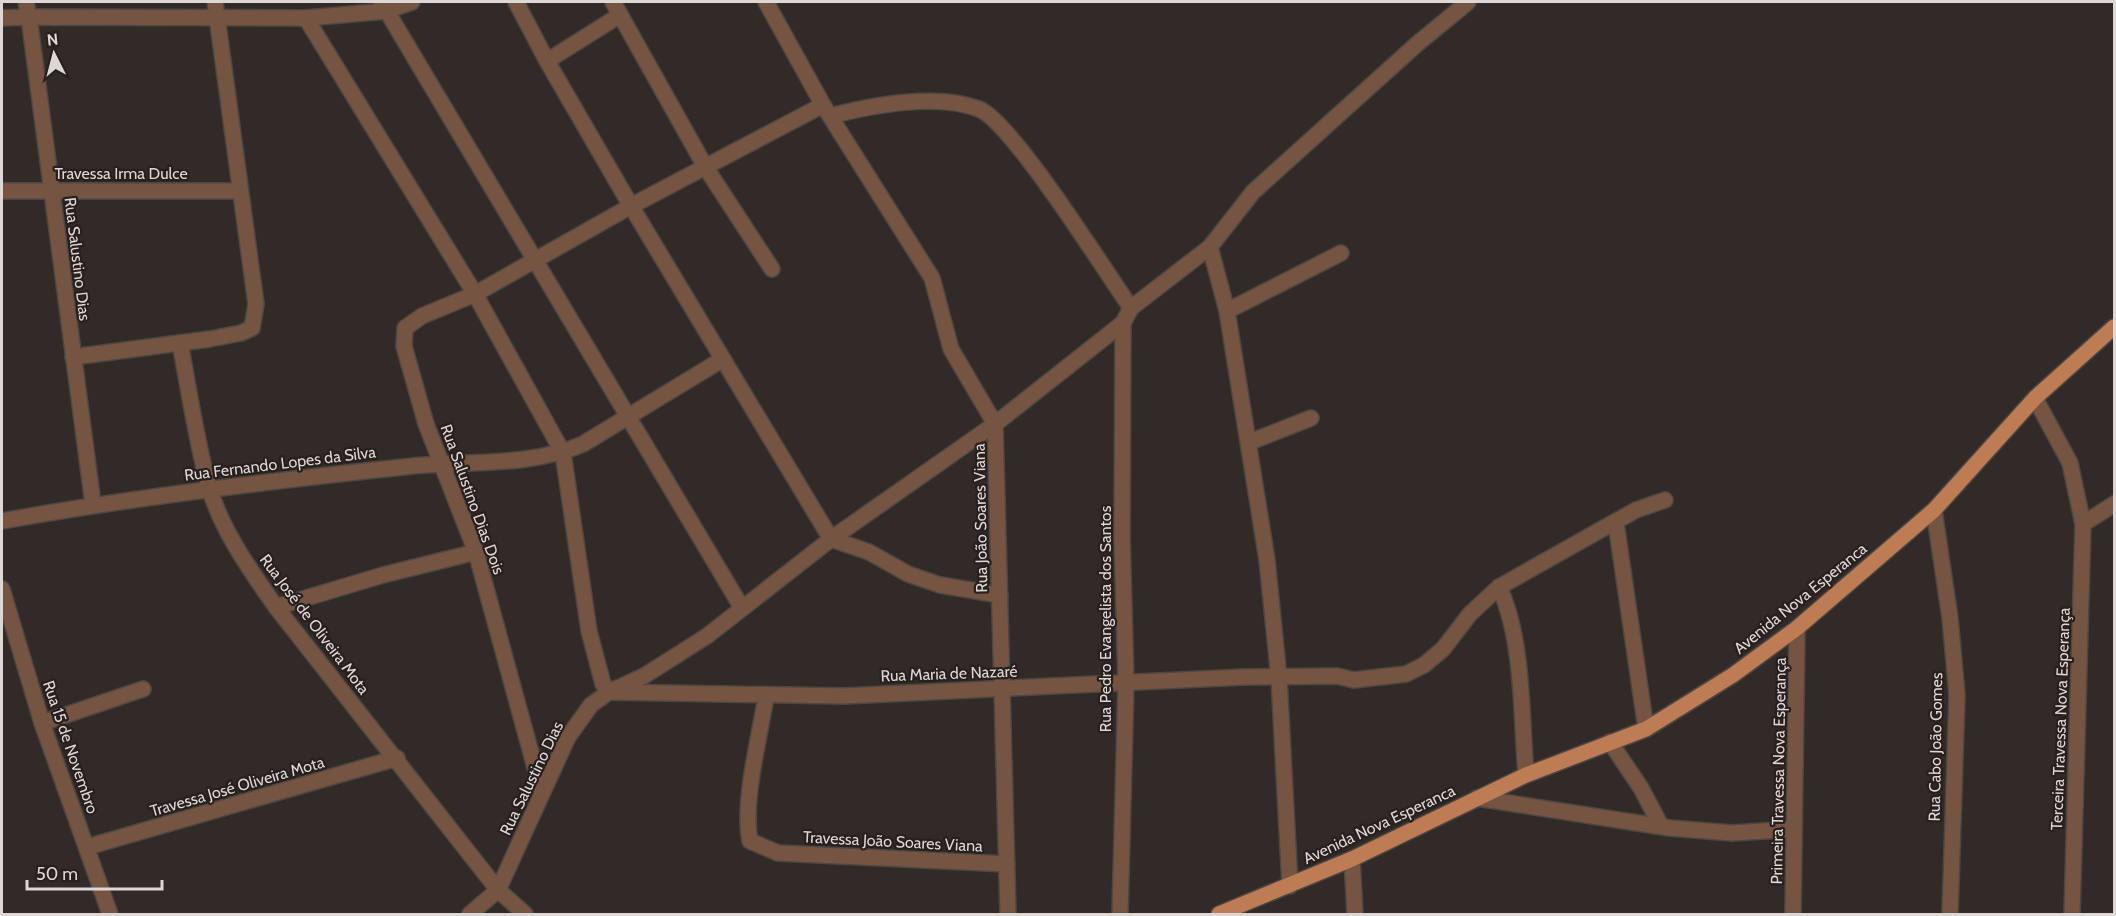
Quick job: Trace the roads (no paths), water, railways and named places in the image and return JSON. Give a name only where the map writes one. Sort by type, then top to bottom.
[{"type":"main road","name":"Avenida Nova Esperanca","points":[[1219,915],[1352,859],[1526,776],[1646,729],[1733,675],[1797,628],[1934,510],[2036,398],[2115,327]]},
{"type":"street","name":"Rua Salustino Dias","points":[[27,2],[93,504]]},
{"type":"street","points":[[73,357],[242,333],[252,328],[256,304],[215,2]]},
{"type":"street","points":[[2,18],[306,18],[412,2]]},
{"type":"street","points":[[516,2],[547,61],[631,206],[831,539],[869,552],[908,574],[940,585],[1000,595]]},
{"type":"street","name":"Rua João Soares Viana","points":[[766,2],[826,111],[932,278],[951,349],[995,424],[1008,915]]},
{"type":"street","points":[[1123,323],[1131,308],[1210,247],[1253,192],[1417,44],[1468,2]]},
{"type":"street","points":[[384,6],[742,608]]},
{"type":"street","points":[[547,61],[617,8],[706,168],[772,269]]},
{"type":"street","points":[[306,18],[475,294],[563,453],[589,631],[603,684],[609,692]]},
{"type":"street","points":[[475,294],[631,206],[826,111],[908,103],[955,105],[979,109],[990,115],[1043,181],[1131,308]]},
{"type":"street","name":"Travessa Irma Dulce","points":[[2,191],[240,190]]},
{"type":"street","points":[[1210,247],[1227,311],[1250,442],[1267,560],[1279,678],[1290,886]]},
{"type":"street","points":[[1227,311],[1341,253]]},
{"type":"street","name":"Rua Salustino Dias Dois","points":[[475,294],[410,322],[405,328],[403,338],[439,463],[476,552],[542,793]]},
{"type":"street","name":"Rua Salustino Dias","points":[[498,890],[542,793],[581,717],[591,705],[609,692],[668,661],[742,608],[831,539],[995,424],[1123,323]]},
{"type":"street","name":"Rua Pedro Evangelista dos Santos","points":[[1120,915],[1126,682],[1122,537],[1123,323]]},
{"type":"street","name":"Rua José de Oliveira Mota","points":[[180,343],[209,488],[229,534],[276,607],[397,758],[498,890],[525,915]]},
{"type":"street","points":[[563,453],[723,359]]},
{"type":"street","name":"Terceira Travessa Nova Esperança","points":[[2036,398],[2070,463],[2083,524],[2072,915]]},
{"type":"street","points":[[1250,442],[1311,418]]},
{"type":"street","name":"Rua Fernando Lopes da Silva","points":[[2,521],[93,504],[209,488],[439,463],[496,461],[563,453]]},
{"type":"street","name":"Rua Maria de Nazaré","points":[[609,692],[844,696],[1244,677],[1337,676],[1354,680],[1406,674],[1424,665],[1443,649],[1470,614],[1499,587],[1636,510],[1665,500]]},
{"type":"street","points":[[2083,524],[2115,504]]},
{"type":"street","name":"Rua Cabo João Gomes","points":[[1934,510],[1950,618],[1956,695],[1950,915]]},
{"type":"street","points":[[1616,523],[1646,729]]},
{"type":"street","points":[[276,607],[383,575],[476,552]]},
{"type":"street","points":[[1499,587],[1504,598],[1517,663],[1526,776]]},
{"type":"street","name":"Rua 15 de Novembro","points":[[2,590],[42,723],[110,915]]},
{"type":"street","name":"Primeira Travessa Nova Esperança","points":[[1793,915],[1797,628]]},
{"type":"street","points":[[42,723],[143,689]]},
{"type":"street","name":"Travessa João Soares Viana","points":[[766,696],[748,828],[750,841],[778,853],[1007,864]]},
{"type":"street","points":[[1610,742],[1641,788],[1661,826]]},
{"type":"street","name":"Travessa José Oliveira Mota","points":[[87,847],[397,758]]},
{"type":"street","points":[[1478,798],[1661,826],[1732,833],[1794,829]]},
{"type":"street","points":[[1352,859],[1355,915]]},
{"type":"street","points":[[470,915],[498,890]]}]
